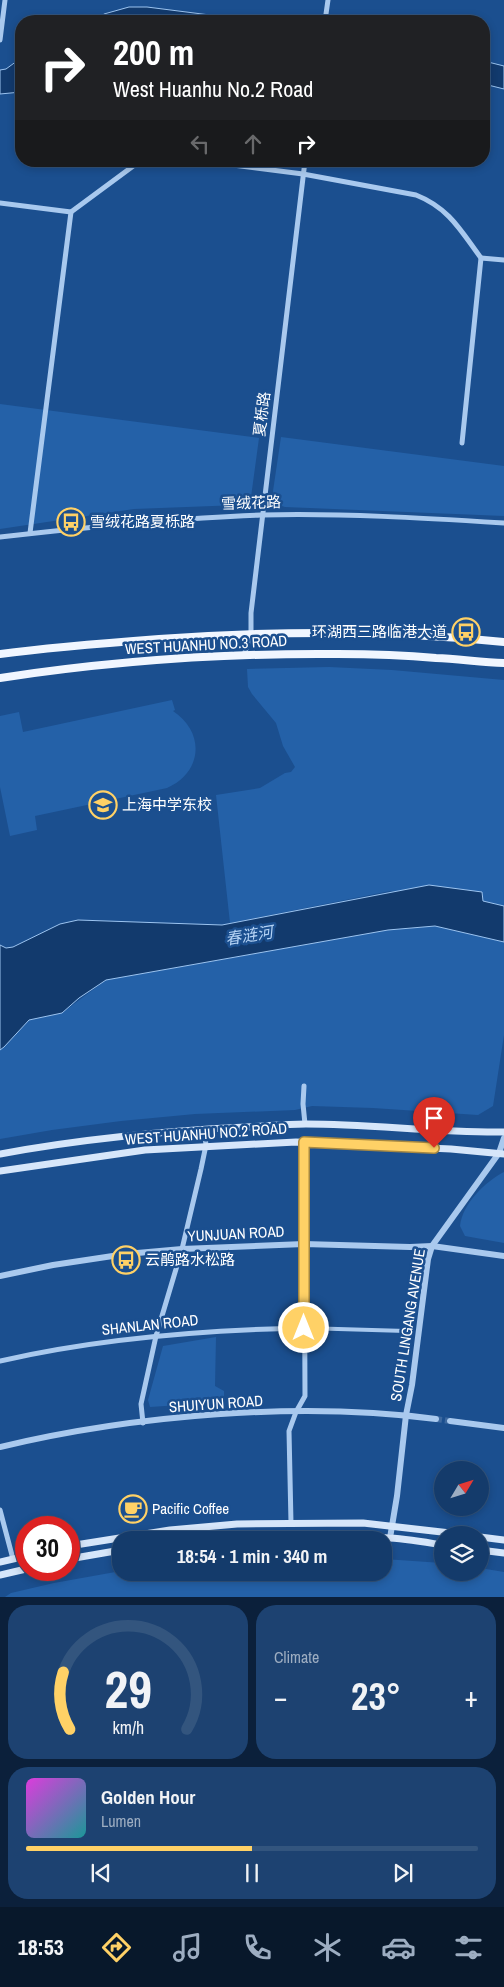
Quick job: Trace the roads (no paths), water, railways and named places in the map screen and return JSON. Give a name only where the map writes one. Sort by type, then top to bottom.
[{"type":"main road","name":"WEST HUANHU NO.3 ROAD","points":[[0,654],[48,647],[250,634],[416,636],[504,642]]},
{"type":"main road","name":"WEST HUANHU NO.3 ROAD","points":[[0,678],[119,663],[244,655],[338,654],[423,657],[504,663]]},
{"type":"main road","name":"WEST HUANHU NO.2 ROAD","points":[[0,1154],[134,1135],[305,1124],[370,1125],[504,1132]]},
{"type":"main road","name":"WEST HUANHU NO.2 ROAD","points":[[0,1171],[144,1150],[304,1142],[502,1153]]},
{"type":"main road","points":[[80,1544],[170,1530],[237,1524],[363,1523],[434,1531]]},
{"type":"main road","points":[[392,1538],[434,1543]]},
{"type":"main road","points":[[489,1538],[504,1540]]},
{"type":"main road","points":[[489,1551],[504,1553]]},
{"type":"main road","points":[[80,1557],[112,1552]]},
{"type":"main road","points":[[0,1562],[13,1559]]},
{"type":"main road","points":[[0,1575],[15,1572]]},
{"type":"street","points":[[0,40],[4,0]]},
{"type":"street","points":[[326,15],[328,0]]},
{"type":"street","points":[[0,203],[71,212],[132,167]]},
{"type":"street","points":[[249,167],[303,174],[416,195],[433,201],[449,215],[481,258],[462,443]]},
{"type":"street","name":"夏栎路","points":[[244,655],[250,634],[250,614],[304,167]]},
{"type":"street","points":[[30,533],[71,212]]},
{"type":"street","points":[[481,258],[504,260]]},
{"type":"street","name":"雪绒花路","points":[[0,537],[134,522],[263,515],[365,516],[504,523]]},
{"type":"street","points":[[304,1086],[305,1124]]},
{"type":"street","points":[[143,1422],[141,1404],[156,1336],[182,1249],[206,1146],[204,1129]]},
{"type":"street","name":"SOUTH LINGANG AVENUE","points":[[391,1531],[397,1496],[406,1415],[428,1259],[432,1246],[502,1153],[504,1138]]},
{"type":"street","points":[[291,1523],[290,1430],[296,1412],[305,1396],[304,1142]]},
{"type":"street","name":"YUNJUAN ROAD","points":[[0,1276],[53,1265],[182,1249],[304,1244],[432,1246],[504,1256]]},
{"type":"street","points":[[304,1328],[406,1331]]},
{"type":"street","name":"SHANLAN ROAD","points":[[0,1361],[93,1344],[156,1336],[216,1331],[304,1328]]},
{"type":"street","name":"SHUIYUN ROAD","points":[[0,1447],[56,1435],[143,1422],[214,1416],[296,1412],[406,1415],[436,1419]]},
{"type":"street","points":[[450,1421],[504,1428]]},
{"type":"street","points":[[0,1510],[13,1559]]},
{"type":"water","points":[[129,7],[147,7],[210,15],[103,15]]},
{"type":"water","points":[[15,62],[15,93],[0,94],[0,70],[6,69]]},
{"type":"water","points":[[490,62],[504,66],[504,89],[490,86]]},
{"type":"water","name":"春涟河","points":[[429,885],[482,892],[483,901],[504,906],[504,942],[435,926],[388,930],[106,980],[79,998],[62,1013],[29,1020],[0,1050],[0,945],[6,948],[13,947],[60,924],[78,920],[222,925]]},
{"type":"tunnel","points":[[436,1419],[450,1421]]},
{"type":"place","name":"雪绒花路夏栎路","points":[[71,522]]},
{"type":"place","name":"环湖西三路临港大道","points":[[466,632]]},
{"type":"place","name":"上海中学东校","points":[[103,805]]},
{"type":"place","name":"云鹃路水松路","points":[[126,1260]]},
{"type":"place","name":"Pacific Coffee","points":[[133,1509]]}]
